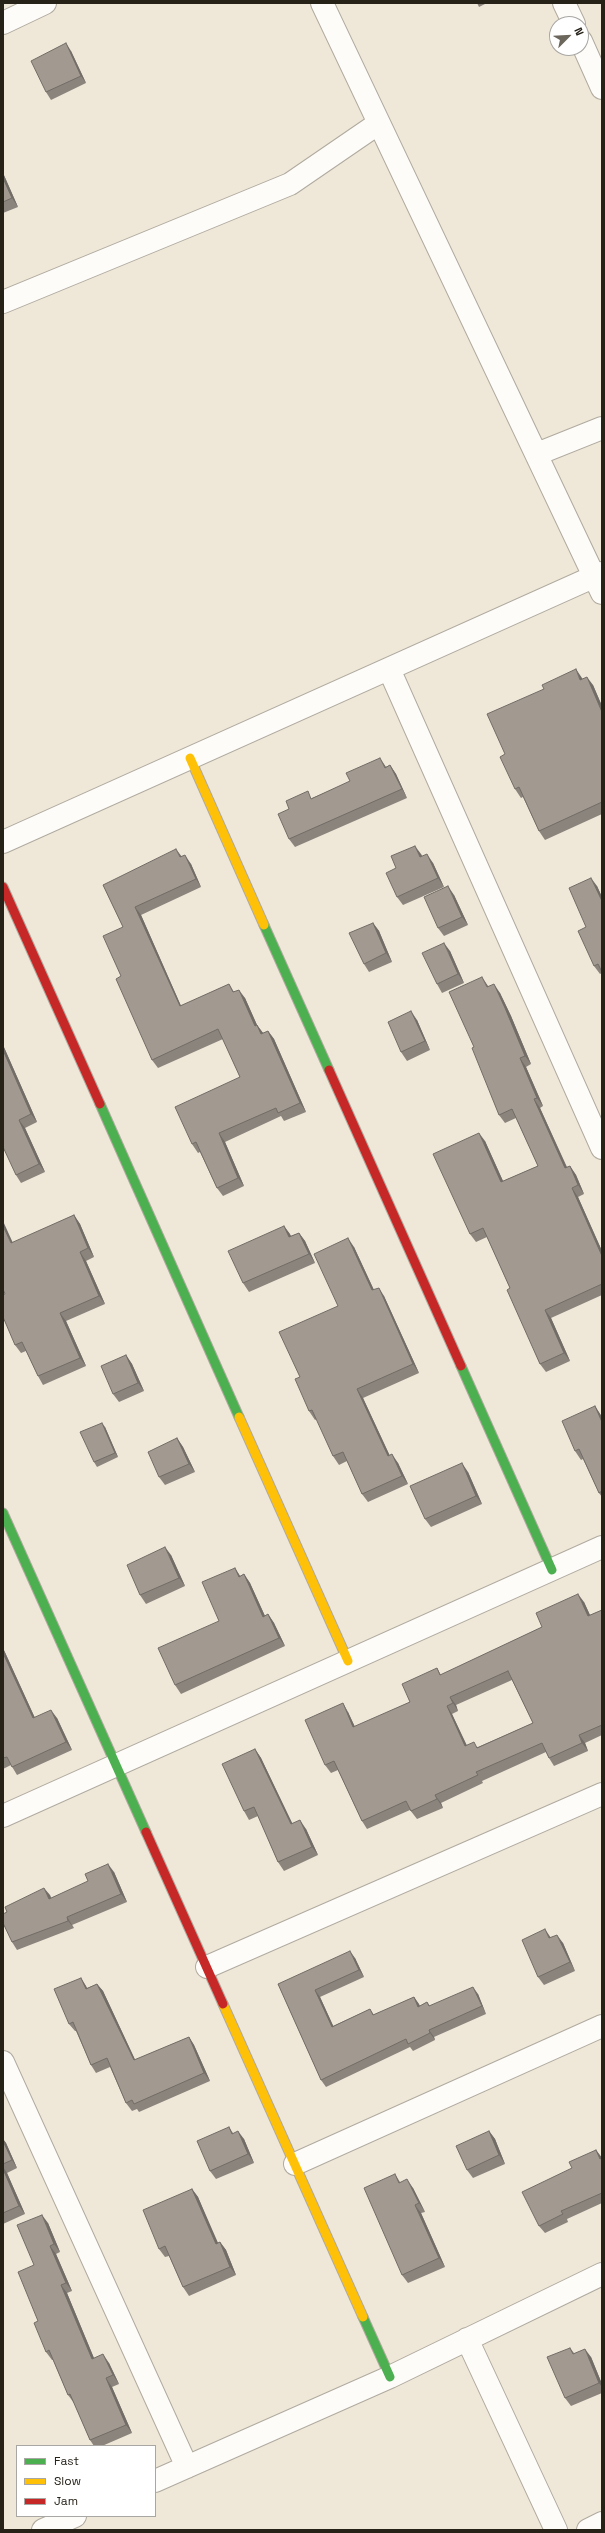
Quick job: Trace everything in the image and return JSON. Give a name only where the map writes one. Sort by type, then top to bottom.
[{"type":"street","points":[[3,23],[45,3]]},
{"type":"street","points":[[3,842],[389,669],[600,581],[537,454],[322,3]]},
{"type":"street","points":[[564,3],[570,16]]},
{"type":"street","points":[[588,56],[602,88]]},
{"type":"street","points":[[3,302],[290,184],[379,123]]},
{"type":"street","points":[[537,454],[602,428]]},
{"type":"street","points":[[389,669],[602,1148]]},
{"type":"street","points":[[190,758],[552,1570]]},
{"type":"street","points":[[3,887],[348,1662]]},
{"type":"street","points":[[3,1513],[118,1765],[390,2377]]},
{"type":"street","points":[[3,1816],[602,1547]]},
{"type":"street","points":[[208,1967],[602,1794]]},
{"type":"street","points":[[295,2164],[602,2026]]},
{"type":"street","points":[[3,2062],[187,2467]]},
{"type":"street","points":[[156,2481],[390,2377],[602,2274]]},
{"type":"street","points":[[467,2339],[556,2530]]},
{"type":"street","points":[[43,2530],[73,2517]]},
{"type":"street","points":[[588,2530],[602,2523]]},
{"type":"building","points":[[66,43],[81,76],[46,92],[31,61]]},
{"type":"building","points":[[3,178],[12,198],[3,202]]},
{"type":"building","points":[[576,669],[580,680],[587,677],[602,712],[602,802],[539,831],[519,787],[515,789],[500,757],[505,754],[487,714],[544,689],[542,685]]},
{"type":"building","points":[[380,758],[385,768],[390,765],[402,789],[289,839],[278,814],[289,809],[286,801],[308,791],[311,799],[350,781],[346,773]]},
{"type":"building","points":[[415,846],[420,857],[427,854],[438,878],[397,897],[386,873],[396,868],[391,856]]},
{"type":"building","points":[[176,849],[180,857],[185,855],[196,879],[135,907],[180,1006],[229,984],[233,992],[239,990],[255,1026],[257,1025],[261,1034],[268,1031],[300,1103],[278,1113],[276,1108],[219,1133],[238,1178],[217,1188],[196,1142],[192,1144],[175,1107],[240,1077],[218,1029],[152,1060],[116,979],[121,976],[103,936],[123,927],[103,885]]},
{"type":"building","points":[[591,878],[602,901],[602,972],[598,964],[594,966],[578,931],[586,927],[569,888]]},
{"type":"building","points":[[448,886],[462,917],[438,928],[424,897]]},
{"type":"building","points":[[373,923],[386,953],[364,964],[349,933]]},
{"type":"building","points":[[444,943],[458,974],[437,984],[422,953]]},
{"type":"building","points":[[482,977],[487,987],[494,984],[505,1008],[525,1056],[520,1058],[537,1098],[534,1099],[565,1168],[570,1166],[578,1185],[572,1188],[602,1256],[602,1284],[545,1310],[564,1353],[540,1364],[507,1290],[510,1288],[483,1228],[470,1234],[433,1154],[479,1133],[501,1182],[538,1166],[512,1109],[499,1115],[472,1048],[474,1047],[449,992]]},
{"type":"building","points":[[411,1011],[425,1041],[401,1052],[388,1022]]},
{"type":"building","points":[[3,1050],[31,1114],[19,1120],[39,1164],[16,1175],[3,1147]]},
{"type":"building","points":[[74,1215],[88,1248],[80,1252],[99,1296],[60,1313],[80,1358],[38,1376],[22,1342],[15,1345],[3,1317],[3,1295],[5,1294],[3,1289],[3,1226],[11,1243]]},
{"type":"building","points":[[284,1226],[289,1237],[299,1233],[309,1254],[243,1283],[228,1251]]},
{"type":"building","points":[[348,1238],[372,1290],[379,1288],[413,1364],[357,1389],[388,1456],[392,1454],[402,1476],[362,1494],[343,1452],[333,1456],[312,1410],[309,1411],[295,1379],[300,1377],[279,1332],[338,1306],[314,1254]]},
{"type":"building","points":[[126,1355],[138,1383],[113,1394],[101,1366]]},
{"type":"building","points":[[595,1406],[602,1422],[602,1491],[599,1493],[579,1449],[575,1451],[562,1421]]},
{"type":"building","points":[[102,1423],[115,1453],[94,1462],[80,1432]]},
{"type":"building","points":[[177,1438],[189,1464],[159,1477],[148,1452]]},
{"type":"building","points":[[462,1463],[476,1496],[425,1519],[410,1486]]},
{"type":"building","points":[[165,1547],[179,1578],[140,1595],[127,1565]]},
{"type":"building","points":[[235,1568],[239,1577],[244,1574],[263,1617],[268,1614],[279,1638],[175,1685],[158,1648],[219,1621],[202,1582]]},
{"type":"building","points":[[578,1594],[588,1616],[602,1610],[602,1725],[579,1735],[582,1743],[549,1758],[542,1743],[476,1772],[478,1775],[435,1795],[437,1799],[411,1811],[406,1801],[362,1821],[334,1761],[325,1765],[305,1720],[343,1703],[353,1727],[410,1702],[402,1684],[437,1668],[440,1675],[542,1627],[536,1613]],"holes":[[[508,1671],[533,1723],[477,1748],[474,1742],[465,1746],[447,1706],[453,1703],[450,1697]]]},
{"type":"building","points":[[3,1653],[33,1718],[51,1710],[66,1742],[12,1767],[7,1757],[3,1758]]},
{"type":"building","points":[[255,1749],[291,1824],[300,1820],[312,1847],[278,1862],[254,1807],[244,1811],[222,1764]]},
{"type":"building","points":[[108,1864],[121,1894],[67,1917],[68,1921],[12,1942],[3,1923],[3,1914],[7,1912],[5,1907],[44,1888],[49,1899],[88,1881],[85,1874]]},
{"type":"building","points":[[545,1929],[549,1938],[557,1935],[570,1962],[538,1977],[522,1940]]},
{"type":"building","points":[[350,1951],[359,1970],[315,1990],[332,2027],[370,2009],[373,2015],[414,1997],[418,2007],[427,2002],[429,2006],[473,1987],[482,2006],[429,2030],[430,2033],[408,2044],[406,2039],[321,2080],[278,1984]]},
{"type":"building","points":[[81,1978],[86,1989],[97,1984],[134,2060],[189,2037],[204,2073],[134,2104],[132,2100],[126,2103],[107,2058],[91,2065],[73,2022],[69,2024],[54,1989]]},
{"type":"building","points":[[229,2127],[232,2134],[238,2131],[248,2154],[210,2171],[197,2141]]},
{"type":"building","points":[[489,2131],[499,2155],[467,2170],[456,2146]]},
{"type":"building","points":[[3,2141],[12,2160],[3,2164]]},
{"type":"building","points":[[596,2150],[600,2159],[602,2158],[602,2193],[561,2211],[563,2214],[539,2226],[522,2192],[572,2168],[569,2162]]},
{"type":"building","points":[[3,2169],[19,2206],[3,2213]]},
{"type":"building","points":[[395,2174],[399,2183],[407,2179],[419,2203],[415,2205],[439,2258],[402,2275],[364,2188]]},
{"type":"building","points":[[192,2189],[216,2244],[220,2242],[230,2267],[183,2287],[165,2246],[159,2249],[143,2210]]},
{"type":"building","points":[[42,2215],[54,2244],[50,2246],[66,2283],[61,2285],[92,2359],[103,2354],[113,2375],[106,2378],[126,2425],[90,2440],[70,2394],[68,2395],[49,2350],[46,2352],[34,2323],[38,2321],[18,2272],[34,2265],[17,2225]]},
{"type":"building","points":[[570,2348],[573,2354],[585,2349],[599,2383],[565,2398],[547,2357]]},
{"type":"traffic: fast","points":[[264,925],[329,1070]]},
{"type":"traffic: fast","points":[[100,1104],[239,1417]]},
{"type":"traffic: fast","points":[[461,1366],[552,1570]]},
{"type":"traffic: fast","points":[[3,1513],[146,1832]]},
{"type":"traffic: fast","points":[[363,2317],[390,2377]]},
{"type":"traffic: slow","points":[[190,758],[264,925]]},
{"type":"traffic: slow","points":[[239,1417],[348,1661]]},
{"type":"traffic: slow","points":[[223,2004],[363,2317]]},
{"type":"traffic: jam","points":[[3,887],[100,1104]]},
{"type":"traffic: jam","points":[[329,1070],[461,1366]]},
{"type":"traffic: jam","points":[[146,1832],[223,2004]]}]
